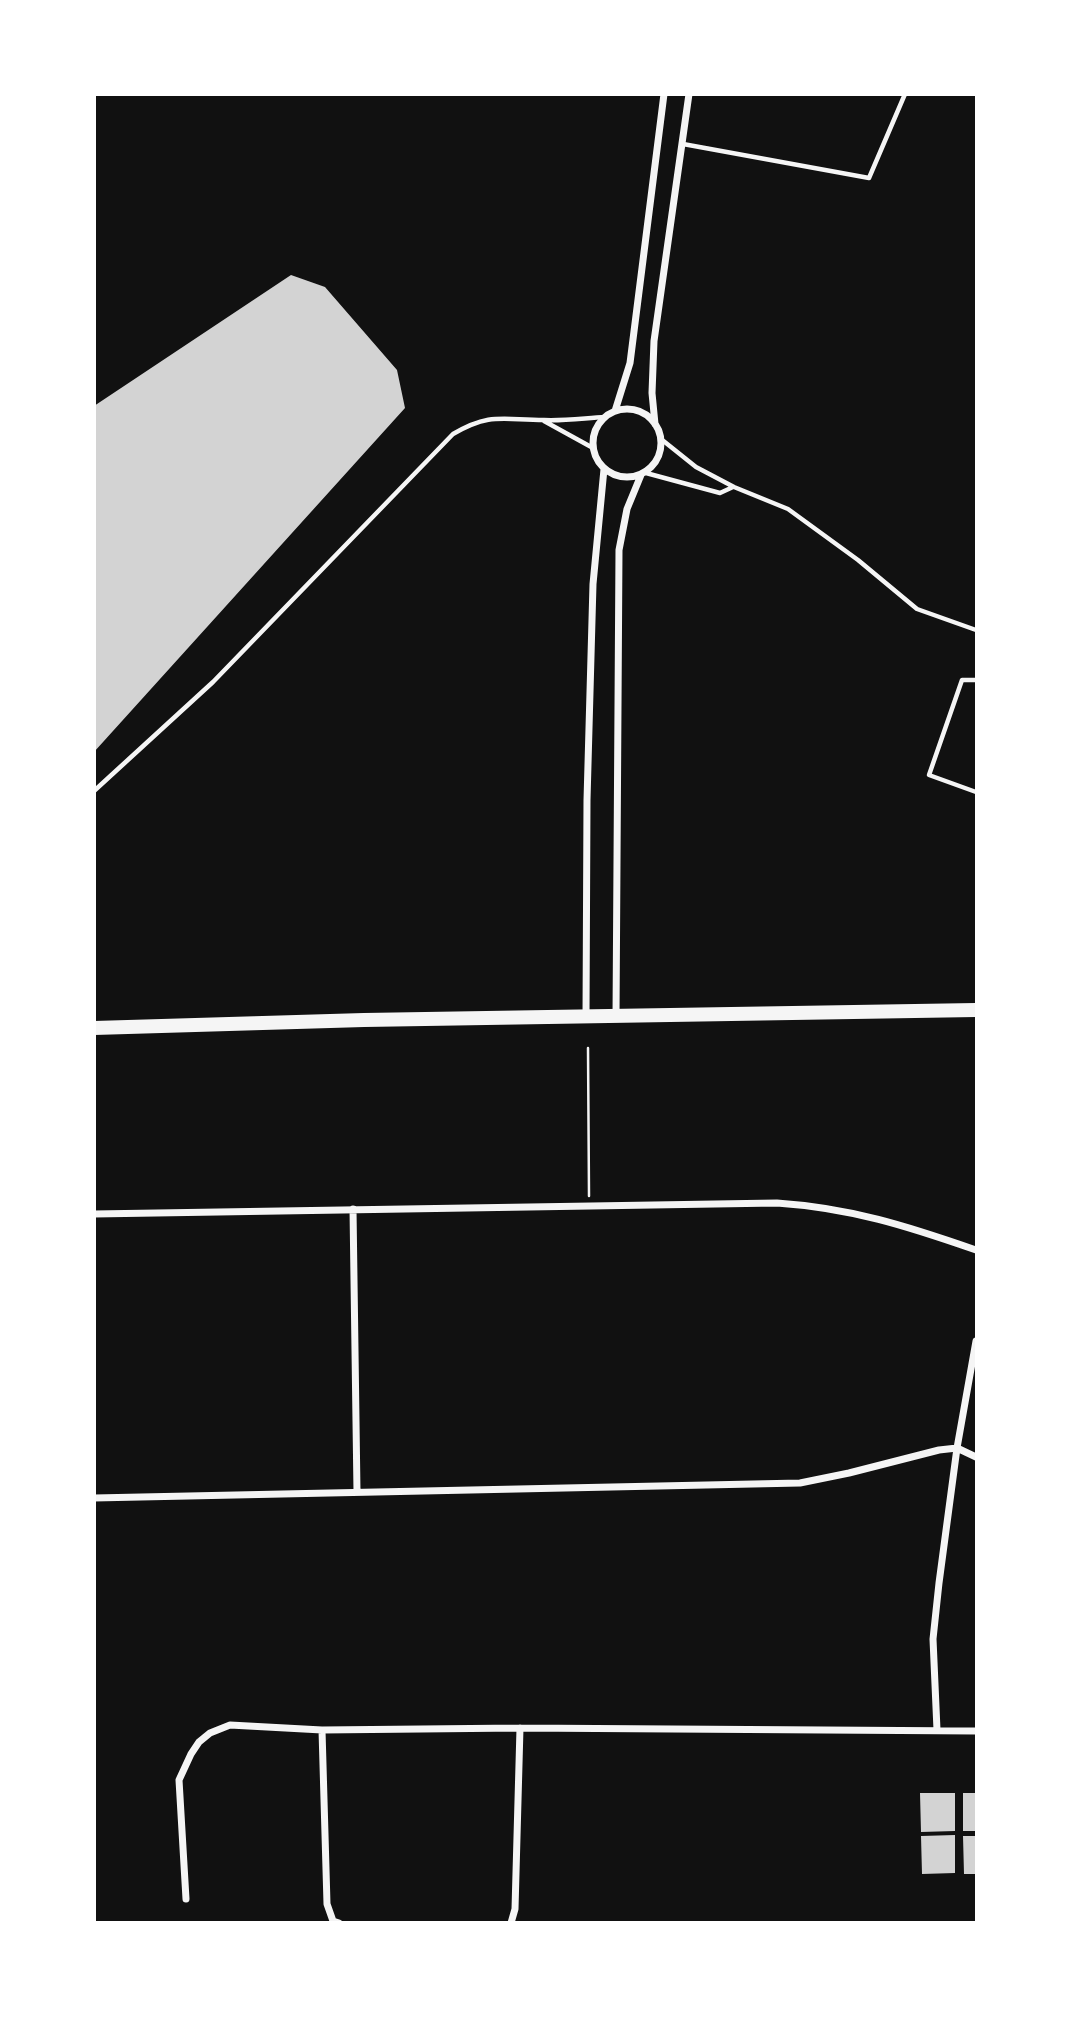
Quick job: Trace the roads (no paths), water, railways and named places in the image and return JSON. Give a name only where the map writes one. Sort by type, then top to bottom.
[{"type":"main road","points":[[94,1028],[976,1010]]},
{"type":"street","points":[[615,411],[630,363],[664,94]]},
{"type":"street","points":[[617,1016],[619,550],[627,509],[643,474],[658,458],[661,439],[655,424],[652,393],[653,341],[689,94]]},
{"type":"street","points":[[643,474],[621,477],[604,468],[593,448],[593,436],[605,417],[615,411],[637,411],[648,416],[655,424]]},
{"type":"street","points":[[586,1016],[587,800],[593,584],[604,468]]},
{"type":"street","points":[[94,1214],[777,1203],[822,1206],[916,1229],[976,1250]]},
{"type":"street","points":[[353,1209],[357,1492]]},
{"type":"street","points":[[937,1730],[933,1639],[957,1448],[976,1341]]},
{"type":"street","points":[[94,1498],[800,1483],[849,1474],[939,1450],[957,1448],[976,1457]]},
{"type":"street","points":[[186,1899],[179,1780],[199,1742],[211,1733],[230,1725],[322,1730],[520,1728],[976,1731]]},
{"type":"street","points":[[511,1923],[515,1909],[520,1728]]},
{"type":"street","points":[[322,1730],[327,1904],[333,1921],[339,1923]]},
{"type":"lane","points":[[683,144],[869,178],[905,94]]},
{"type":"lane","points":[[94,791],[213,682],[453,434],[487,419],[605,417]]},
{"type":"lane","points":[[543,420],[593,448]]},
{"type":"lane","points":[[661,439],[696,467],[733,487],[788,509],[918,609],[976,630]]},
{"type":"lane","points":[[643,474],[720,493],[733,487]]},
{"type":"lane","points":[[976,680],[962,680],[929,775],[976,792]]}]
